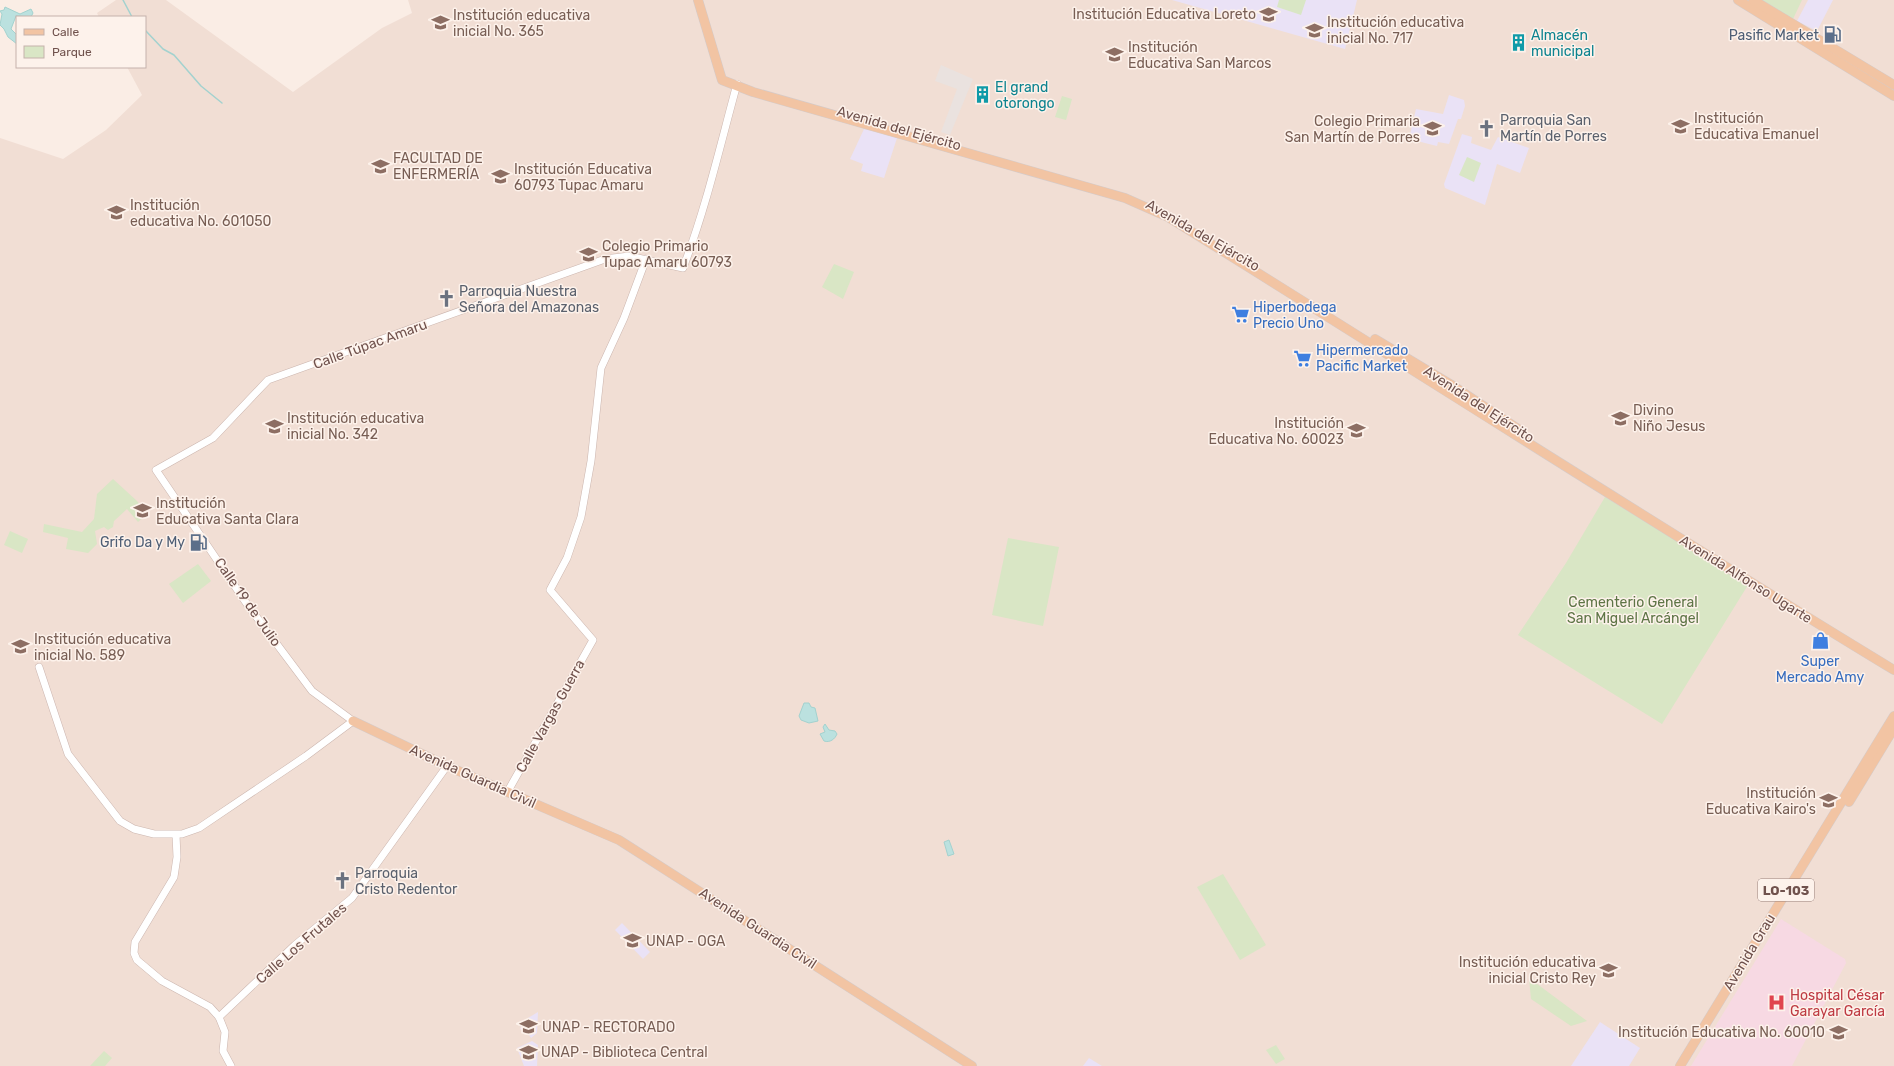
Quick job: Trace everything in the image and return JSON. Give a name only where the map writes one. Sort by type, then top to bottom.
[{"type":"main road","name":"Avenida del Ejército","points":[[698,0],[722,80],[776,93],[919,136],[1133,195],[1160,206],[1255,268],[1450,384],[1600,484]]},
{"type":"main road","points":[[1738,0],[1894,96]]},
{"type":"main road","points":[[1753,0],[1894,85]]},
{"type":"main road","name":"Avenida Alfonso Ugarte","points":[[1600,484],[1894,670]]},
{"type":"main road","name":"Avenida Alfonso Ugarte","points":[[1734,568],[1894,665]]},
{"type":"main road","name":"Avenida Grau","points":[[1680,1066],[1894,716]]},
{"type":"main road","name":"Avenida Guardia Civil","points":[[353,721],[447,766],[619,840],[972,1066]]},
{"type":"main road","name":"Avenida Grau","points":[[1688,1066],[1780,910],[1894,728]]},
{"type":"street","name":"Calle Túpac Amaru","points":[[156,470],[213,438],[268,380],[605,259],[629,256],[683,268],[703,208],[737,84]]},
{"type":"street","name":"Calle Vargas Guerra","points":[[508,791],[593,640],[550,590],[567,558],[581,517],[591,461],[601,368],[624,318],[646,259]]},
{"type":"street","name":"Calle 19 de Julio","points":[[156,470],[249,607],[312,691],[353,721]]},
{"type":"street","points":[[39,667],[68,754],[96,793],[120,821],[134,830],[154,834],[176,835],[188,833],[208,823],[306,756],[353,721]]},
{"type":"street","name":"Calle Los Frutales","points":[[218,1017],[295,945],[352,898],[447,766]]},
{"type":"street","points":[[176,835],[177,858],[174,877],[135,942],[134,953],[137,960],[162,981],[210,1007],[218,1017],[225,1032],[223,1051],[231,1066]]},
{"type":"shaded area","points":[[116,0],[166,0],[293,92],[382,28],[412,13],[408,0],[1894,0],[1894,1066],[0,1066],[0,138],[63,159],[106,130],[142,95],[128,68],[146,68],[146,16],[98,16],[97,13]]},
{"type":"shaded area","points":[[1172,0],[1357,0],[1345,49]]},
{"type":"shaded area","points":[[1808,0],[1833,0],[1817,31],[1797,21]]},
{"type":"shaded area","points":[[941,65],[973,79],[950,135],[941,132],[957,89],[935,81]]},
{"type":"shaded area","name":"Colegio Primaria San Martín de Porres","points":[[1449,95],[1464,100],[1465,106],[1461,119],[1458,119],[1449,144],[1438,142],[1437,146],[1409,139],[1416,109],[1443,114]]},
{"type":"shaded area","points":[[864,129],[897,138],[884,178],[861,171],[863,164],[850,159]]},
{"type":"shaded area","points":[[1462,134],[1472,137],[1471,143],[1491,150],[1498,137],[1529,148],[1520,173],[1497,164],[1485,205],[1445,188],[1444,184]]},
{"type":"shaded area","name":"Hospital César Garayar García","points":[[1781,919],[1845,959],[1846,963],[1792,1066],[1691,1066]]},
{"type":"shaded area","name":"UNAP - OGA","points":[[622,923],[650,952],[643,959],[615,930]]},
{"type":"shaded area","name":"UNAP - RECTORADO","points":[[538,1012],[537,1033],[531,1038],[527,1032],[520,1029],[528,1018]]},
{"type":"shaded area","points":[[1600,1022],[1640,1048],[1629,1066],[1571,1066]]},
{"type":"shaded area","name":"UNAP - Biblioteca Central","points":[[532,1041],[538,1045],[537,1066],[524,1066],[517,1048]]},
{"type":"shaded area","points":[[1089,1058],[1102,1066],[1083,1066]]},
{"type":"green space","points":[[1279,0],[1306,0],[1301,15],[1277,7]]},
{"type":"green space","points":[[1762,0],[1802,0],[1793,19]]},
{"type":"green space","points":[[1062,96],[1072,99],[1066,120],[1055,117]]},
{"type":"green space","points":[[1467,157],[1481,163],[1474,182],[1459,175]]},
{"type":"green space","points":[[834,264],[854,272],[843,299],[822,287]]},
{"type":"green space","points":[[113,479],[137,501],[147,514],[138,522],[127,509],[114,521],[113,527],[108,530],[104,527],[95,531],[97,544],[88,553],[66,549],[68,538],[43,532],[44,524],[82,532],[94,519],[97,494]]},
{"type":"green space","name":"Cementerio General San Miguel Arcángel","points":[[1605,497],[1748,585],[1662,724],[1518,635],[1566,563]]},
{"type":"green space","points":[[10,531],[28,539],[22,553],[4,545]]},
{"type":"green space","points":[[1008,538],[1059,547],[1043,626],[992,615]]},
{"type":"green space","points":[[198,564],[211,581],[183,603],[169,584]]},
{"type":"green space","points":[[1223,874],[1266,945],[1240,960],[1197,887]]},
{"type":"green space","points":[[1529,978],[1587,1021],[1571,1026],[1531,999]]},
{"type":"green space","points":[[1276,1045],[1285,1059],[1276,1064],[1266,1050]]},
{"type":"green space","points":[[104,1051],[112,1058],[105,1066],[90,1066]]},
{"type":"water","points":[[5,7],[20,14],[31,9],[33,13],[32,16],[16,16],[11,29],[16,34],[16,43],[8,37],[0,25],[2,14],[0,11],[4,10]]},
{"type":"water","points":[[804,703],[809,703],[811,707],[815,708],[818,721],[809,723],[801,720],[799,716]]},
{"type":"water","points":[[825,724],[829,730],[835,731],[837,734],[834,739],[830,741],[824,741],[820,734],[825,732],[823,727]]},
{"type":"water","points":[[949,840],[954,854],[948,856],[944,842]]},
{"type":"waterway","points":[[123,0],[131,16]]},
{"type":"waterway","points":[[146,31],[163,49],[174,55],[201,86],[222,103]]},
{"type":"place","name":"Institución Educativa Loreto","points":[[1269,14]]},
{"type":"place","name":"Institución educativa inicial No. 365","points":[[440,23]]},
{"type":"place","name":"Institución educativa inicial No. 717","points":[[1314,30]]},
{"type":"place","name":"Pasific Market","points":[[1832,35]]},
{"type":"place","name":"Almacén municipal","points":[[1518,43]]},
{"type":"place","name":"Institución Educativa San Marcos","points":[[1115,55]]},
{"type":"place","name":"El grand otorongo","points":[[982,95]]},
{"type":"place","name":"Institución Educativa Emanuel","points":[[1681,126]]},
{"type":"place","name":"Parroquia San Martín de Porres","points":[[1487,128]]},
{"type":"place","name":"Colegio Primaria San Martín de Porres","points":[[1433,129]]},
{"type":"place","name":"FACULTAD DE ENFERMERÍA","points":[[380,166]]},
{"type":"place","name":"Institución Educativa 60793 Tupac Amaru","points":[[501,177]]},
{"type":"place","name":"Institución educativa No. 601050","points":[[117,213]]},
{"type":"place","name":"Colegio Primario Tupac Amaru 60793","points":[[589,254]]},
{"type":"place","name":"Parroquia Nuestra Señora del Amazonas","points":[[446,299]]},
{"type":"place","name":"Hiperbodega Precio Uno","points":[[1240,315]]},
{"type":"place","name":"Hipermercado Pacific Market","points":[[1303,358]]},
{"type":"place","name":"Divino Niño Jesus","points":[[1620,418]]},
{"type":"place","name":"Institución educativa inicial No. 342","points":[[274,426]]},
{"type":"place","name":"Institución Educativa No. 60023","points":[[1357,431]]},
{"type":"place","name":"Institución Educativa Santa Clara","points":[[143,511]]},
{"type":"place","name":"Grifo Da y My","points":[[198,542]]},
{"type":"place","name":"Super Mercado Amy","points":[[1820,641]]},
{"type":"place","name":"Institución educativa inicial No. 589","points":[[21,647]]},
{"type":"place","name":"Institución Educativa Kairo's","points":[[1829,801]]},
{"type":"place","name":"Parroquia Cristo Redentor","points":[[342,881]]},
{"type":"place","name":"UNAP - OGA","points":[[633,941]]},
{"type":"place","name":"Institución educativa inicial Cristo Rey","points":[[1609,970]]},
{"type":"place","name":"Hospital César Garayar García","points":[[1777,1003]]},
{"type":"place","name":"UNAP - RECTORADO","points":[[529,1027]]},
{"type":"place","name":"Institución Educativa No. 60010","points":[[1838,1032]]},
{"type":"place","name":"UNAP - Biblioteca Central","points":[[528,1052]]}]
